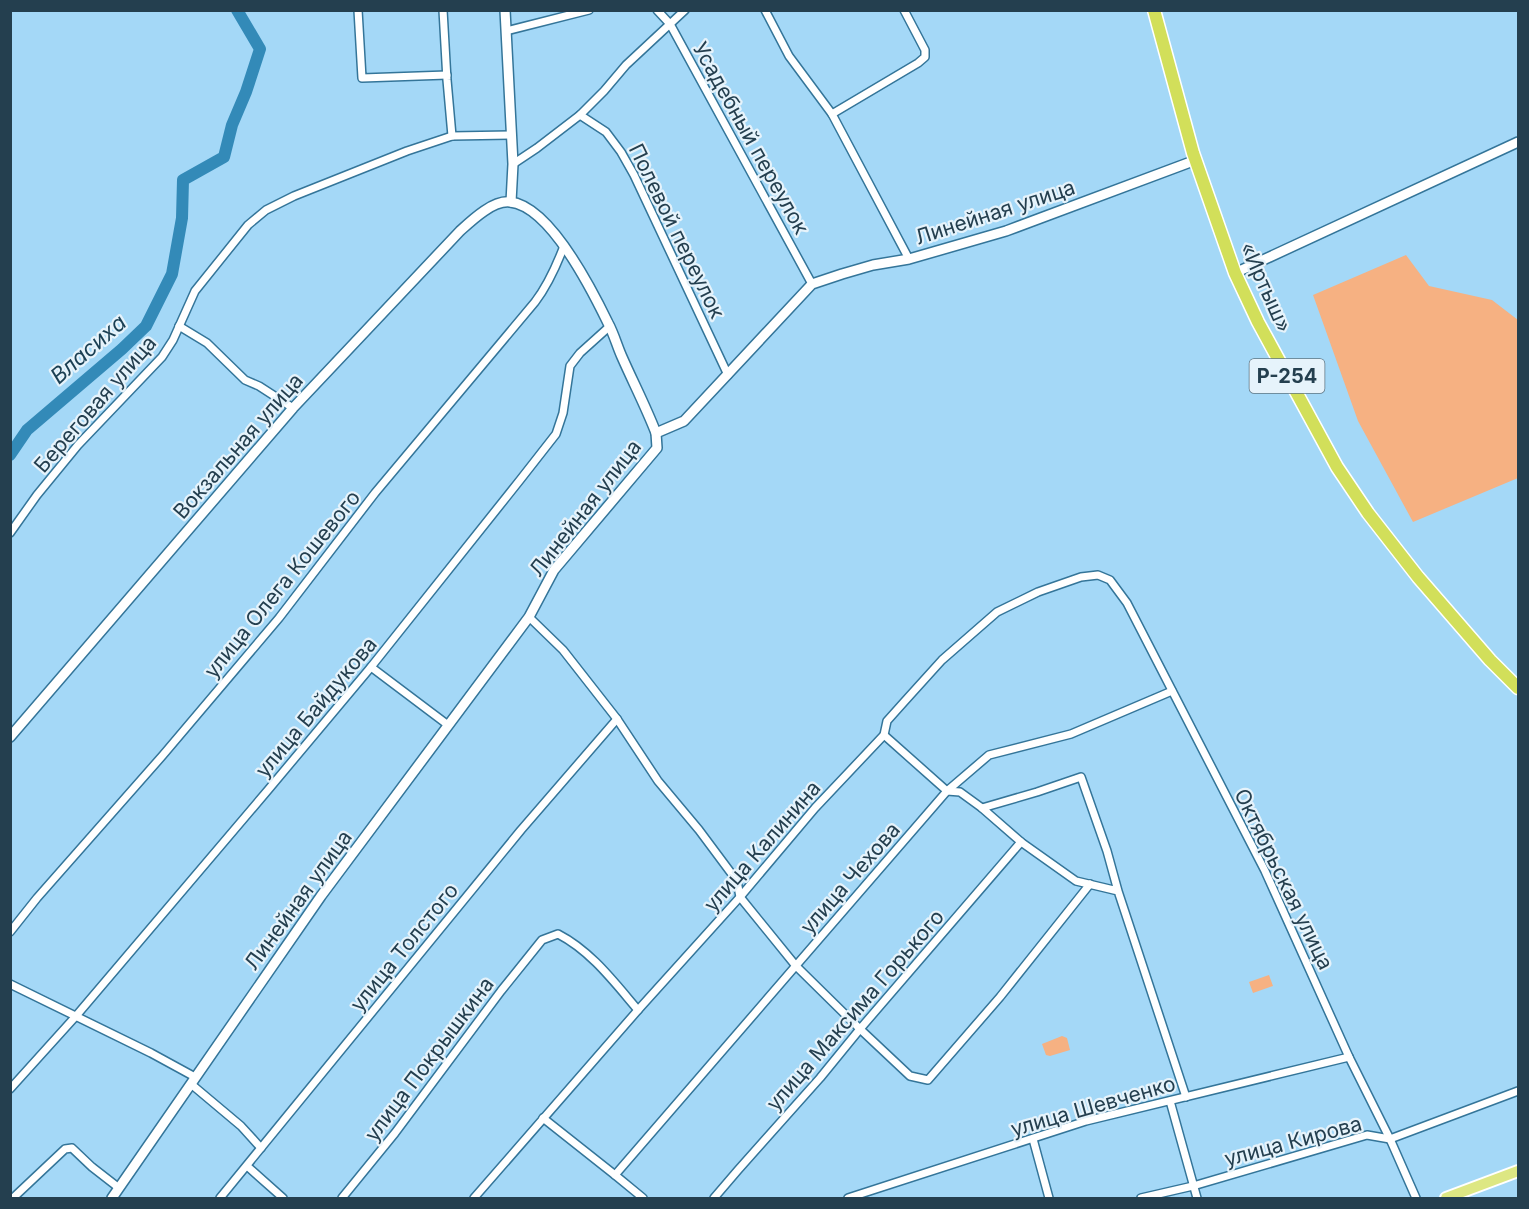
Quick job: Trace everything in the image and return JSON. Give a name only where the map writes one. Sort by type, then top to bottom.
[{"type":"highway","name":"«Иртыш»","points":[[1154,10],[1196,160],[1235,273],[1257,322],[1337,466],[1368,513],[1425,585],[1490,660],[1518,688]]},
{"type":"main road","points":[[1446,1198],[1518,1172]]},
{"type":"street","points":[[358,10],[362,78],[447,75]]},
{"type":"street","points":[[443,10],[452,136]]},
{"type":"street","points":[[505,10],[513,164],[511,202],[524,206],[545,221],[588,284],[656,433]]},
{"type":"street","points":[[506,31],[589,10]]},
{"type":"street","name":"Усадебный переулок","points":[[657,10],[670,24],[812,284]]},
{"type":"street","points":[[513,164],[580,115],[626,65],[686,10]]},
{"type":"street","points":[[765,10],[789,56],[832,114],[909,259]]},
{"type":"street","points":[[832,114],[925,57],[925,50],[904,10]]},
{"type":"street","name":"Полевой переулок","points":[[580,115],[606,132],[621,152],[728,375]]},
{"type":"street","name":"Береговая улица","points":[[10,533],[78,445],[162,357],[173,340],[195,291],[248,225],[266,210],[294,196],[452,136],[511,135]]},
{"type":"street","points":[[1235,273],[1518,142]]},
{"type":"street","name":"Линейная улица","points":[[112,1198],[321,896],[529,617],[554,570],[657,448],[656,433],[684,421],[812,284],[873,265],[909,259],[1006,231],[1196,160]]},
{"type":"street","name":"Вокзальная улица","points":[[10,737],[293,408],[460,231],[478,214],[502,202],[511,202]]},
{"type":"street","name":"улица Олега Кошевого","points":[[10,932],[279,618],[375,493],[535,302],[556,268],[564,246]]},
{"type":"street","points":[[179,326],[207,342],[245,380],[259,386],[293,408]]},
{"type":"street","name":"улица Байдукова","points":[[10,1089],[76,1016],[371,668],[556,434],[563,413],[570,366],[580,353],[609,326]]},
{"type":"street","name":"улица Калинина","points":[[474,1198],[740,897],[815,808],[884,735],[887,721],[942,660],[997,612],[1038,592],[1081,577],[1098,574],[1110,580]]},
{"type":"street","name":"Октябрьская улица","points":[[1110,580],[1127,603],[1260,861],[1416,1198]]},
{"type":"street","points":[[529,617],[563,651],[616,719],[658,781],[737,881],[740,897],[796,966],[910,1076],[928,1080],[1000,997],[1090,884]]},
{"type":"street","points":[[371,668],[448,725]]},
{"type":"street","name":"улица Чехова","points":[[615,1175],[947,791],[989,755],[1071,734],[1172,691]]},
{"type":"street","name":"улица Толстого","points":[[220,1198],[521,830],[616,719]]},
{"type":"street","points":[[884,735],[947,791],[960,792],[1021,842],[1076,880],[1118,891]]},
{"type":"street","points":[[982,808],[1081,777],[1107,850],[1118,891],[1186,1097]]},
{"type":"street","name":"улица Максима Горького","points":[[714,1198],[820,1078],[1021,842]]},
{"type":"street","name":"улица Покрышкина","points":[[342,1198],[395,1133],[542,940],[558,934],[570,940],[600,966],[638,1010]]},
{"type":"street","points":[[10,984],[151,1053],[193,1080],[261,1148]]},
{"type":"street","name":"улица Шевченко","points":[[848,1198],[1086,1121],[1350,1057]]},
{"type":"street","name":"улица Кирова","points":[[1142,1198],[1193,1186],[1366,1135],[1390,1139],[1518,1090]]},
{"type":"street","points":[[1170,1101],[1197,1198]]},
{"type":"street","points":[[543,1118],[643,1198]]},
{"type":"street","points":[[1033,1139],[1049,1198]]},
{"type":"street","points":[[14,1198],[65,1149],[72,1148],[119,1188]]},
{"type":"street","points":[[247,1166],[283,1198]]},
{"type":"shaded area","points":[[1406,255],[1429,286],[1492,300],[1518,320],[1518,478],[1413,522],[1358,421],[1313,295]]},
{"type":"shaded area","points":[[1269,975],[1273,986],[1253,993],[1249,982]]},
{"type":"shaded area","points":[[1062,1036],[1067,1038],[1070,1050],[1046,1055],[1042,1044]]},
{"type":"waterway","name":"Власиха","points":[[10,455],[27,430],[146,326],[172,274],[182,218],[183,180],[224,157],[232,125],[260,49],[237,10]]}]
